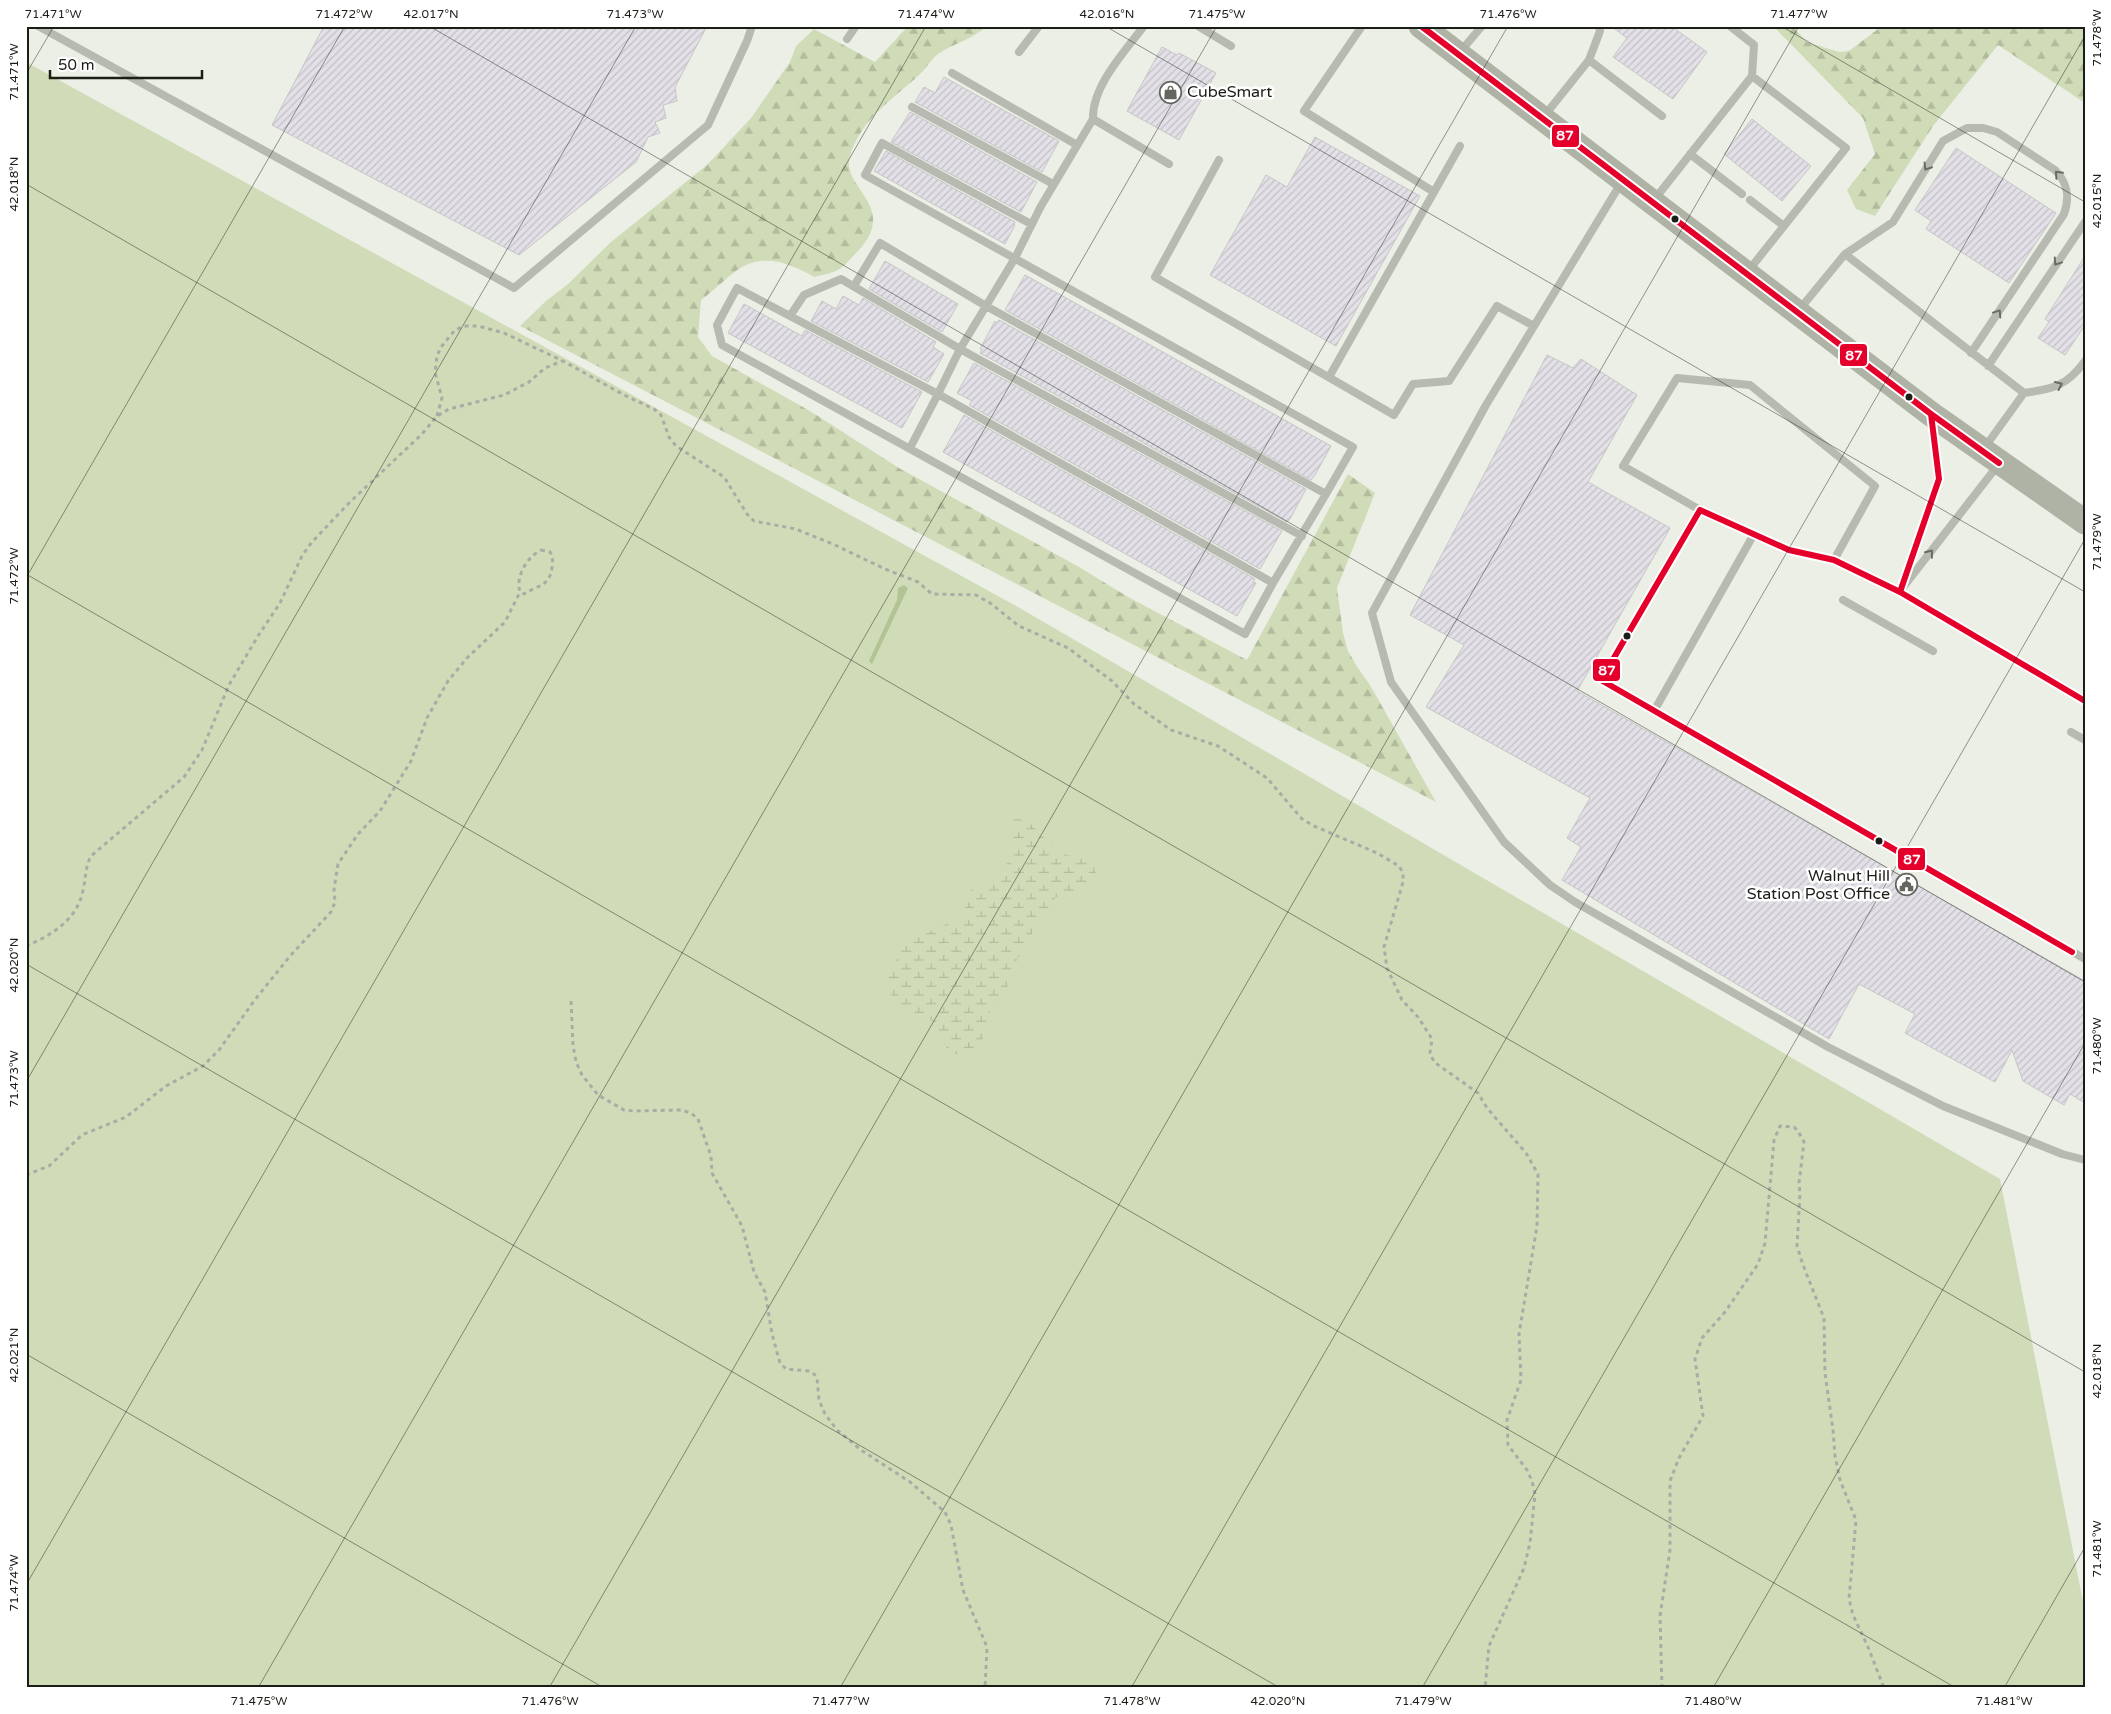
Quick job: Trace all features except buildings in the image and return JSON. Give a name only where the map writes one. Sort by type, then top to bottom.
[{"type":"main road","points":[[1421,26],[1931,414],[2085,522]]},
{"type":"lane","points":[[38,26],[514,288],[708,125],[748,41],[752,26]]},
{"type":"lane","points":[[847,39],[856,26]]},
{"type":"lane","points":[[1020,52],[1039,26]]},
{"type":"lane","points":[[910,448],[960,349],[1015,258],[1030,224],[1053,184],[1093,119],[1093,105],[1116,63],[1144,26]]},
{"type":"lane","points":[[1198,26],[1231,46]]},
{"type":"lane","points":[[1362,26],[1304,111],[1434,192]]},
{"type":"lane","points":[[1458,54],[1482,26]]},
{"type":"lane","points":[[1543,119],[1589,60],[1600,31],[1599,26]]},
{"type":"lane","points":[[1653,202],[1752,76],[1754,45],[1730,26]]},
{"type":"lane","points":[[1589,60],[1662,116]]},
{"type":"lane","points":[[952,73],[1077,145]]},
{"type":"lane","points":[[1746,274],[1846,148],[1752,76]]},
{"type":"lane","points":[[912,107],[1053,184]]},
{"type":"lane","points":[[1093,119],[1168,164]]},
{"type":"lane","points":[[1797,312],[1845,254],[1893,222],[1943,141],[1967,128],[1983,128],[1997,132],[2055,170],[2062,178],[2067,190],[2068,203],[2064,214],[1971,353]]},
{"type":"lane","points":[[1030,224],[882,144],[865,175],[1353,447],[1273,582],[1245,634],[722,345],[717,325],[737,288],[938,394],[1273,582]]},
{"type":"lane","points":[[1329,377],[1460,146]]},
{"type":"lane","points":[[1690,154],[1742,194]]},
{"type":"lane","points":[[1219,160],[1155,277],[1394,415],[1413,384],[1449,381],[1497,306],[1534,326]]},
{"type":"lane","points":[[1623,180],[1486,405],[1372,612],[1391,682],[1504,842],[1550,885],[1575,902],[1836,1052],[1943,1106],[2062,1154],[2085,1160]]},
{"type":"lane","points":[[1750,200],[1784,226]]},
{"type":"lane","points":[[1988,366],[2085,222]]},
{"type":"lane","points":[[854,286],[880,243],[986,306],[1326,494]]},
{"type":"lane","points":[[1845,254],[2024,393],[2061,386],[2076,373],[2085,361]]},
{"type":"lane","points":[[790,316],[804,295],[841,279],[960,349],[1302,536]]},
{"type":"lane","points":[[1834,560],[1875,486],[1750,385],[1677,378],[1624,466],[1700,510],[1789,550],[1834,560],[1900,592],[2085,702]]},
{"type":"lane","points":[[1900,592],[1991,457],[2024,393]]},
{"type":"lane","points":[[1900,592],[1940,479],[1931,414]]},
{"type":"lane","points":[[1700,510],[1601,680],[2085,959]]},
{"type":"lane","points":[[1654,710],[1754,534]]},
{"type":"lane","points":[[1843,600],[1934,651]]},
{"type":"lane","points":[[2071,732],[2085,740]]},
{"type":"path","points":[[437,416],[442,398],[435,372],[437,356],[441,347],[455,330],[464,326],[478,326],[504,333],[563,360],[624,395],[654,409],[661,415],[669,437],[676,446],[724,478],[747,514],[754,521],[796,529],[918,582],[932,594],[976,596],[990,603],[1019,626],[1068,648],[1112,681],[1134,704],[1171,730],[1218,746],[1267,778],[1302,819],[1377,853],[1398,866],[1403,873],[1404,882],[1384,947],[1387,968],[1402,1000],[1418,1017],[1432,1039],[1430,1053],[1434,1062],[1443,1070],[1471,1086],[1478,1093],[1487,1108],[1526,1153],[1538,1174],[1537,1226],[1519,1334],[1521,1380],[1507,1420],[1508,1445],[1526,1470],[1532,1481],[1535,1494],[1530,1543],[1524,1568],[1489,1646],[1485,1688]]},
{"type":"path","points":[[26,946],[45,938],[64,924],[79,904],[83,892],[86,864],[91,856],[184,777],[202,750],[229,685],[280,603],[302,556],[312,542],[349,503],[422,434],[437,416],[449,409],[504,395],[529,382],[545,368],[563,360]]},
{"type":"path","points":[[26,1175],[49,1166],[82,1135],[126,1117],[166,1086],[203,1066],[219,1050],[254,1001],[290,956],[331,912],[336,902],[334,889],[338,864],[358,834],[380,811],[411,761],[427,718],[448,681],[467,658],[505,622],[520,592],[518,583],[526,562],[533,554],[540,550],[550,552],[553,564],[551,577],[545,584],[524,594],[520,592]]},
{"type":"path","points":[[571,1001],[573,1045],[576,1062],[582,1076],[594,1091],[614,1106],[624,1110],[634,1112],[682,1110],[691,1113],[698,1119],[711,1156],[712,1173],[742,1226],[754,1272],[765,1292],[772,1334],[780,1363],[786,1369],[810,1371],[814,1374],[817,1378],[819,1400],[825,1414],[837,1430],[861,1450],[910,1482],[945,1512],[951,1525],[963,1590],[987,1647],[986,1688]]},
{"type":"path","points":[[1662,1688],[1660,1616],[1670,1550],[1670,1482],[1679,1458],[1702,1416],[1695,1359],[1702,1338],[1725,1312],[1758,1264],[1765,1243],[1774,1140],[1780,1126],[1794,1127],[1804,1142],[1799,1183],[1798,1246],[1803,1265],[1824,1318],[1825,1372],[1833,1430],[1834,1456],[1840,1480],[1856,1520],[1849,1599],[1853,1615],[1884,1688]]},
{"type":"green space","points":[[908,26],[987,26],[938,54],[920,74],[879,110],[855,143],[850,156],[849,167],[871,210],[873,222],[869,235],[858,251],[843,266],[823,275],[814,277],[780,262],[762,261],[744,266],[701,300],[698,337],[712,356],[810,411],[899,468],[1079,567],[1128,597],[1247,660],[1348,474],[1375,493],[1337,588],[1343,633],[1348,651],[1370,685],[1436,802],[520,326],[546,301],[568,284],[611,242],[707,165],[751,118],[790,62],[796,46],[814,29],[875,62]]},
{"type":"green space","points":[[1773,26],[1792,26],[1807,42],[1839,52],[1849,51],[1882,26],[2085,26],[2085,103],[1998,45],[1933,126],[1875,216],[1856,209],[1847,190],[1875,154],[1863,118]]},
{"type":"green space","points":[[26,62],[1018,607],[2000,1179],[2085,1612],[2085,1688],[26,1688]]},
{"type":"green space","points":[[1011,815],[1032,825],[1057,852],[1094,862],[1097,880],[1079,894],[1056,897],[1040,919],[1009,975],[1007,992],[990,1012],[979,1053],[958,1055],[947,1049],[936,1023],[894,1002],[885,981],[906,942],[962,917],[971,890],[999,878],[1011,856]]},
{"type":"shaded area","points":[[904,585],[908,588],[872,664],[869,661],[897,600],[898,588]]},
{"type":"transit line","name":"87","points":[[1421,26],[1931,414],[1999,463]]},
{"type":"transit line","name":"87","points":[[1900,592],[1939,479],[1931,414]]},
{"type":"transit line","name":"87","points":[[1700,510],[1601,680],[2072,952]]},
{"type":"transit line","name":"87","points":[[1700,510],[1789,550],[1834,560],[1900,592],[2085,701]]},
{"type":"place","name":"CubeSmart","points":[[1171,92]]},
{"type":"place","name":"Walnut Hill Station Post Office","points":[[1906,885]]}]
